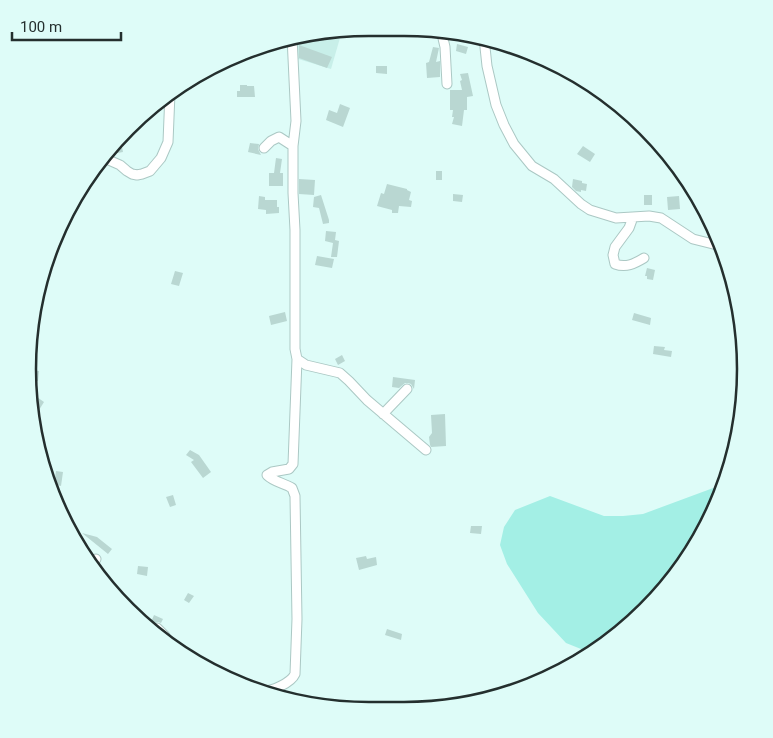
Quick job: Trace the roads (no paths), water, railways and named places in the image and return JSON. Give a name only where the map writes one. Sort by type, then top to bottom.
[{"type":"street","points":[[443,39],[447,84]]},
{"type":"street","points":[[275,688],[291,681],[295,674],[297,619],[295,496],[292,488],[284,483],[272,480],[268,476],[272,472],[289,469],[294,464],[297,359],[295,349],[295,230],[293,194],[293,146],[296,121],[292,46]]},
{"type":"street","points":[[485,47],[496,105],[504,125],[520,152],[532,166],[554,179],[590,210],[616,218],[649,216],[661,218],[694,239],[712,244]]},
{"type":"street","points":[[110,161],[132,174],[137,175],[150,171],[161,158],[168,142],[170,102]]},
{"type":"street","points":[[264,148],[280,137],[293,146]]},
{"type":"street","points":[[634,217],[615,248],[613,255],[615,264],[622,267],[632,265],[644,258]]},
{"type":"street","points":[[297,359],[306,365],[340,373],[367,400],[426,450]]},
{"type":"street","points":[[383,414],[407,389]]}]
